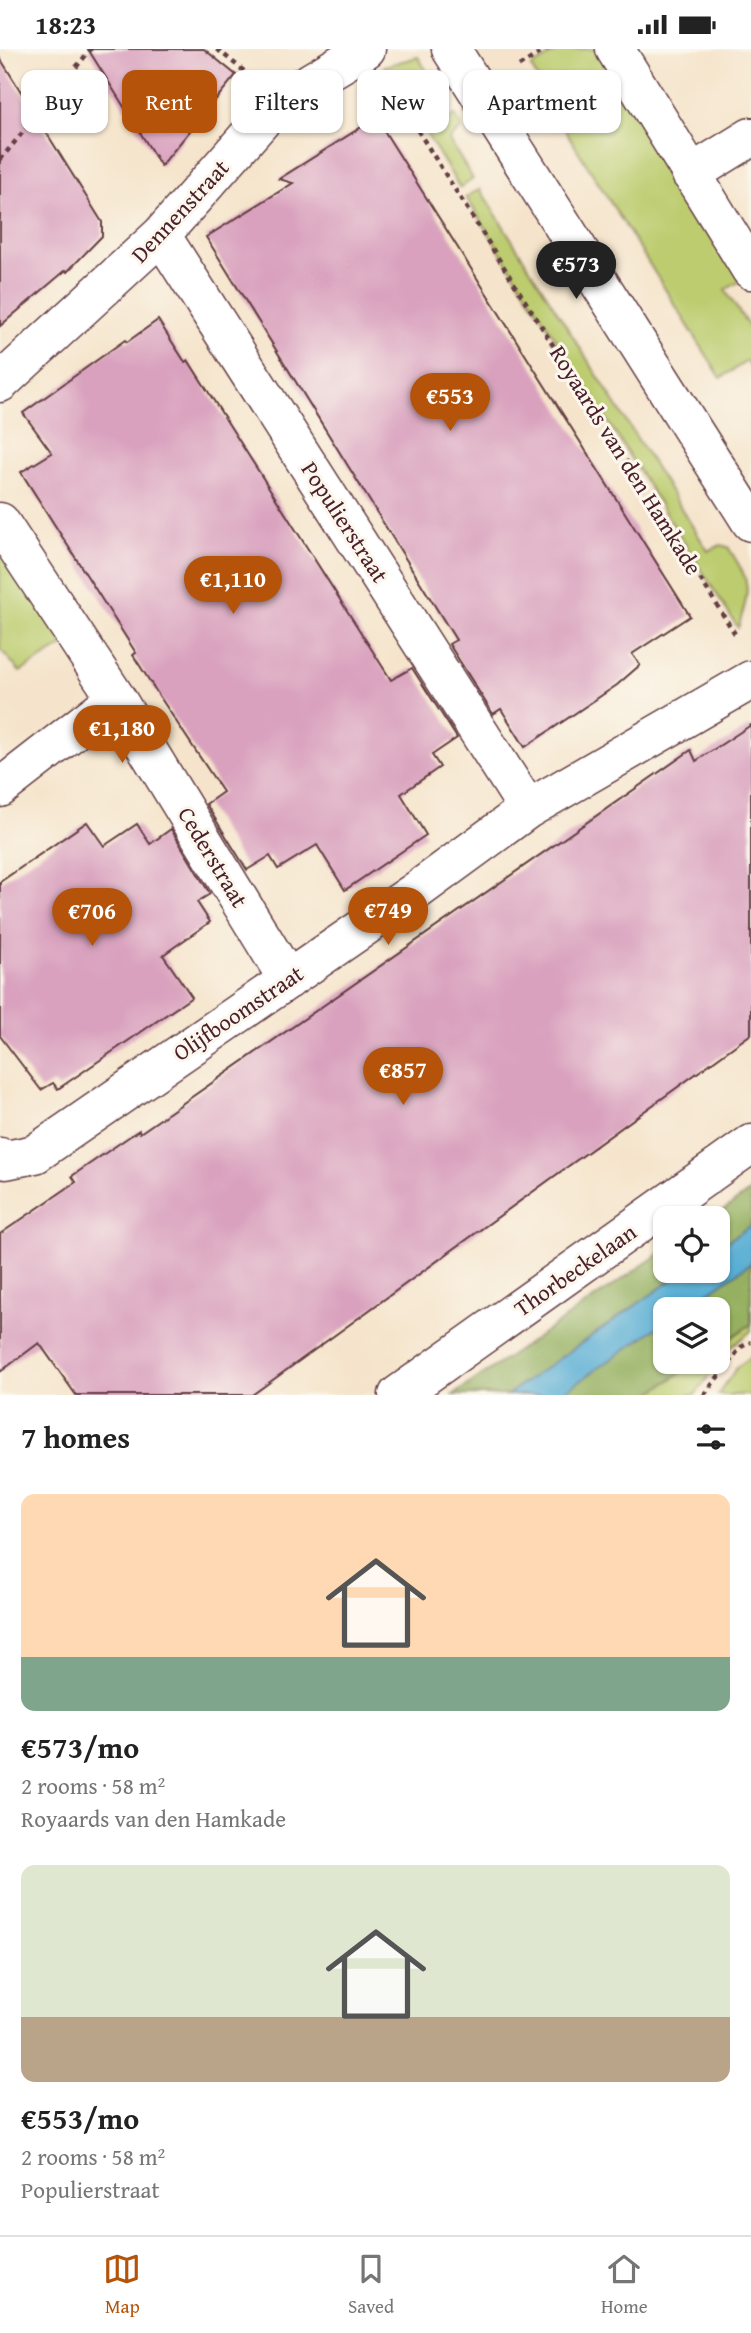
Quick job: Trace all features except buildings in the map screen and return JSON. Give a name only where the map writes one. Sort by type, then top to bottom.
[{"type":"street","name":"Dennenstraat","points":[[0,383],[161,235],[279,101],[366,49]]},
{"type":"street","points":[[451,49],[751,522]]},
{"type":"street","points":[[615,49],[751,270]]},
{"type":"street","points":[[691,174],[751,138]]},
{"type":"street","name":"Populierstraat","points":[[161,235],[528,809]]},
{"type":"street","name":"Cederstraat","points":[[0,522],[116,698],[288,980]]},
{"type":"street","name":"Olijfboomstraat","points":[[3,1158],[35,1154],[288,980],[528,809],[747,663]]},
{"type":"street","points":[[0,787],[116,698]]},
{"type":"street","name":"Thorbeckelaan","points":[[398,1395],[751,1144]]},
{"type":"path","points":[[0,160],[91,49]]},
{"type":"path","name":"Royaards van den Hamkade","points":[[419,133],[747,663]]},
{"type":"path","points":[[705,1395],[741,1347],[751,1342]]},
{"type":"green space","points":[[561,49],[599,49],[612,70],[533,70],[531,67]]},
{"type":"green space","points":[[418,57],[426,70],[387,70],[384,66]]},
{"type":"green space","points":[[621,84],[744,279],[725,290],[751,330],[751,367],[747,361],[721,378],[567,133],[621,133]]},
{"type":"green space","points":[[455,115],[462,128],[449,140],[473,179],[460,188],[426,133],[449,133],[449,119]]},
{"type":"green space","points":[[480,189],[708,551],[721,545],[728,547],[736,559],[747,586],[738,628],[466,197]]},
{"type":"green space","points":[[0,522],[78,637],[20,672],[0,649]]},
{"type":"green space","points":[[751,1191],[751,1225],[730,1240],[730,1206]]},
{"type":"green space","points":[[653,1258],[653,1283],[668,1283],[507,1395],[453,1395]]},
{"type":"green space","points":[[751,1263],[751,1324],[730,1339],[730,1297],[701,1297],[722,1283],[730,1283],[730,1277]]},
{"type":"green space","points":[[751,1324],[751,1331],[730,1348],[730,1339]]},
{"type":"green space","points":[[653,1330],[653,1374],[679,1374],[648,1395],[559,1395]]},
{"type":"green space","points":[[751,1357],[751,1395],[718,1395],[737,1367]]},
{"type":"green space","points":[[679,1374],[711,1374],[695,1395],[648,1395]]},
{"type":"water","points":[[751,1225],[751,1263],[730,1277],[730,1240]]},
{"type":"water","points":[[668,1283],[722,1283],[701,1297],[653,1297],[653,1330],[559,1395],[507,1395]]}]
